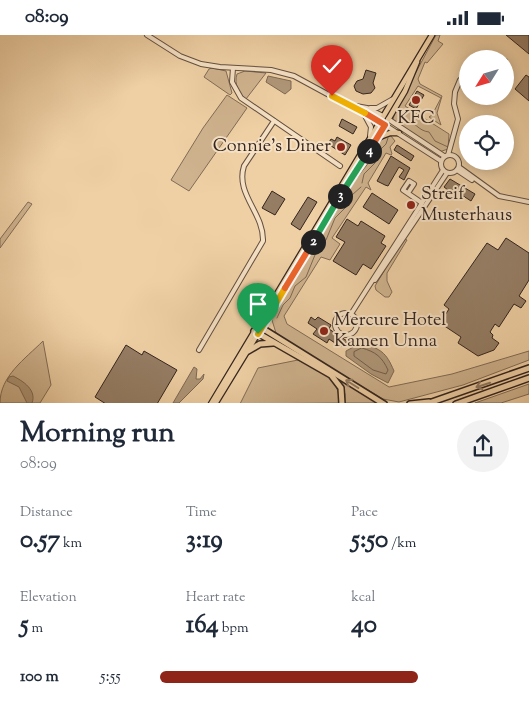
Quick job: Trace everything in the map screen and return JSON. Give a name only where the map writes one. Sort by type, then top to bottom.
[{"type":"highway","points":[[259,327],[384,403]]},
{"type":"highway","points":[[256,333],[331,375],[341,388],[342,403]]},
{"type":"highway","points":[[248,351],[260,344],[276,344]]},
{"type":"highway","points":[[426,403],[529,368]]},
{"type":"highway","points":[[460,403],[529,378]]},
{"type":"highway","points":[[456,403],[467,400]]},
{"type":"highway","points":[[410,403],[435,401]]},
{"type":"main road","points":[[259,327],[385,125],[385,118],[393,99],[432,35]]},
{"type":"main road","points":[[215,403],[248,351],[259,327],[370,136],[379,122],[385,118],[414,73],[418,58]]},
{"type":"main road","points":[[379,122],[385,125]]},
{"type":"main road","points":[[376,139],[390,133],[399,133]]},
{"type":"main road","points":[[211,403],[256,333]]},
{"type":"street","points":[[147,35],[191,61],[209,66],[259,68],[285,73],[352,105],[379,122]]},
{"type":"street","points":[[233,68],[232,82],[237,95],[340,166]]},
{"type":"street","points":[[441,161],[448,155],[458,119],[454,104],[455,92],[459,83]]},
{"type":"street","points":[[352,105],[367,108],[377,107],[393,99]]},
{"type":"street","points":[[367,108],[459,161],[458,169]]},
{"type":"street","points":[[361,111],[369,121],[370,136]]},
{"type":"street","points":[[199,349],[263,241],[262,229],[243,187],[242,173],[244,165],[274,121]]},
{"type":"street","points":[[385,125],[441,161],[445,172]]},
{"type":"street","points":[[351,314],[445,172],[458,169],[505,198],[529,202]]},
{"type":"street","points":[[408,193],[423,203]]},
{"type":"street","points":[[344,313],[351,314],[357,322],[356,329],[348,335],[341,333],[336,328],[336,319],[344,313]]},
{"type":"shaded area","points":[[436,35],[440,35],[438,41],[443,44],[427,63],[425,62],[418,79],[420,84],[442,96],[437,113],[441,125],[429,117],[441,98],[418,86],[405,106],[449,134],[448,149],[439,152],[393,120],[395,111]]},
{"type":"shaded area","points":[[209,69],[226,71],[232,93],[230,95],[204,77]]},
{"type":"shaded area","points":[[245,71],[266,73],[246,99],[236,85],[237,74]]},
{"type":"shaded area","points":[[227,95],[247,108],[189,191],[171,180],[203,128]]},
{"type":"shaded area","points":[[387,136],[391,136],[395,141],[390,147],[392,154],[386,153],[368,183],[371,190],[366,187],[332,238],[340,244],[330,260],[321,257],[284,316],[287,324],[389,387],[452,374],[529,351],[529,360],[463,385],[399,402],[383,399],[306,353],[276,333],[271,317],[342,197],[370,161],[379,142]]},
{"type":"shaded area","points":[[28,202],[32,204],[0,248],[0,239]]},
{"type":"shaded area","points":[[404,238],[407,240],[387,273],[387,281],[392,292],[389,297],[385,297],[376,290],[375,286]]},
{"type":"shaded area","points":[[43,341],[51,385],[40,403],[0,403],[4,384],[9,376],[21,361]]},
{"type":"shaded area","points":[[298,360],[320,371],[332,381],[339,394],[339,403],[240,403],[258,368]]},
{"type":"shaded area","points":[[340,379],[380,403],[345,403],[345,394]]},
{"type":"shaded area","points":[[529,384],[529,394],[501,403],[475,403]]},
{"type":"water","points":[[268,76],[291,81],[291,89],[285,94],[266,82]]},
{"type":"water","points":[[361,343],[378,349],[388,359],[394,371],[388,383],[371,374],[346,356],[346,351]]},
{"type":"water","points":[[194,367],[197,369],[196,379],[200,379],[204,374],[203,379],[179,403],[173,403]]},
{"type":"water","points":[[13,376],[25,383],[31,390],[33,394],[32,403],[27,403],[19,387],[7,381],[9,377]]},
{"type":"building","points":[[506,35],[529,35],[529,54]]},
{"type":"building","points":[[366,70],[376,73],[373,83],[375,88],[371,93],[363,94],[356,91],[354,86],[357,81],[363,79]]},
{"type":"building","points":[[526,75],[529,77],[529,101],[515,89]]},
{"type":"building","name":"KFC","points":[[417,91],[424,95],[416,109],[409,105]]},
{"type":"building","points":[[342,119],[357,127],[353,134],[339,126]]},
{"type":"building","name":"Connie’s Diner","points":[[337,137],[351,145],[345,155],[328,144],[331,139],[335,141]]},
{"type":"building","points":[[397,145],[414,156],[411,161],[394,150]]},
{"type":"building","points":[[391,156],[410,168],[404,180],[399,177],[404,170],[399,167],[388,186],[377,181]]},
{"type":"building","points":[[450,179],[475,194],[471,201],[454,190],[452,193],[444,187]]},
{"type":"building","points":[[272,191],[285,199],[275,215],[262,208]]},
{"type":"building","points":[[372,193],[398,210],[389,224],[363,207]]},
{"type":"building","points":[[308,197],[317,202],[300,230],[291,224]]},
{"type":"building","points":[[347,219],[358,226],[361,221],[385,236],[381,243],[386,246],[371,269],[363,264],[356,275],[333,261],[345,242],[336,237]]},
{"type":"building","points":[[506,238],[529,253],[529,280],[519,296],[526,301],[521,308],[514,304],[499,327],[495,324],[490,332],[493,335],[492,338],[499,343],[494,350],[478,356],[458,343],[461,337],[440,323],[449,309],[444,305],[487,243],[498,250]]},
{"type":"building","name":"Mercure Hotel Kamen Unna","points":[[311,317],[315,320],[318,317],[331,325],[329,329],[350,343],[343,343],[341,347],[329,339],[327,343],[313,334],[317,329],[308,323]]},
{"type":"building","points":[[126,345],[142,355],[144,351],[177,370],[158,403],[104,403],[95,397]]},
{"type":"waterway","points":[[400,121],[404,119],[411,122],[422,130],[429,132],[435,141],[448,147]]},
{"type":"waterway","points":[[362,183],[364,174],[375,163],[378,152],[386,144],[388,138]]},
{"type":"waterway","points":[[352,195],[361,187]]},
{"type":"waterway","points":[[277,318],[283,305],[290,298],[295,286],[306,277],[317,250],[326,240],[335,218],[346,207],[351,196]]},
{"type":"place","name":"KFC","points":[[416,100]]},
{"type":"place","name":"Connie’s Diner","points":[[341,147]]},
{"type":"place","name":"Streif Musterhaus","points":[[411,205]]},
{"type":"place","name":"Mercure Hotel Kamen Unna","points":[[324,331]]},
{"type":"route","points":[[258,334],[343,191],[385,125],[352,105],[332,96]]}]
